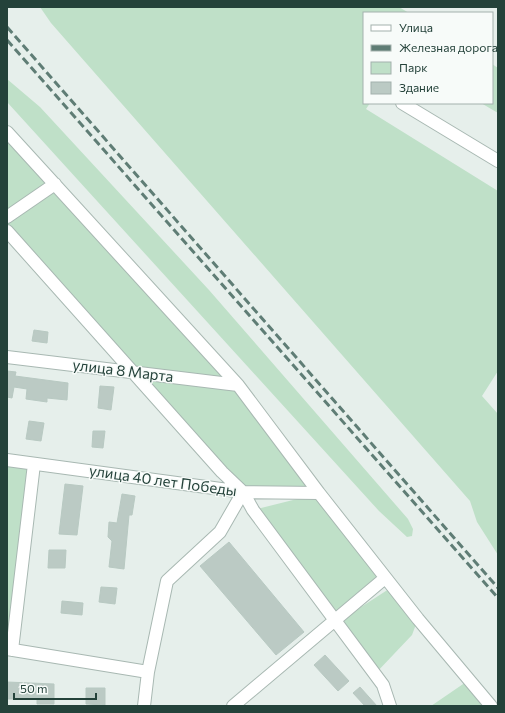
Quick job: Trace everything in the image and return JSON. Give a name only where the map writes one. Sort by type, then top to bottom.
[{"type":"street","points":[[404,104],[498,161]]},
{"type":"street","points":[[7,132],[238,385],[319,494],[385,578],[491,706]]},
{"type":"street","points":[[7,217],[56,184]]},
{"type":"street","points":[[7,231],[222,472],[243,492],[253,510],[335,618],[383,685],[390,706]]},
{"type":"street","name":"улица 8 Марта","points":[[7,357],[238,385]]},
{"type":"street","name":"улица 40 лет Победы","points":[[7,460],[243,492],[319,494]]},
{"type":"street","points":[[34,464],[9,649],[148,672]]},
{"type":"street","points":[[144,706],[148,672],[167,581],[220,532],[243,492]]},
{"type":"street","points":[[233,706],[335,618],[385,578]]},
{"type":"green space","points":[[40,7],[399,7],[407,12],[363,12],[363,104],[369,104],[366,109],[498,191],[498,371],[482,396],[498,414],[498,555],[477,522],[470,501],[51,23]]},
{"type":"green space","points":[[493,65],[498,68],[498,113],[483,104],[493,104]]},
{"type":"green space","points":[[7,79],[40,107],[209,290],[408,519],[413,529],[412,536],[407,537],[379,511],[7,102]]},
{"type":"green space","points":[[7,132],[238,385],[381,573],[332,614],[253,510],[317,494],[243,492],[7,231]]},
{"type":"green space","points":[[7,460],[34,464],[7,649]]},
{"type":"green space","points":[[392,587],[418,619],[412,635],[375,674],[338,622]]},
{"type":"green space","points":[[469,680],[491,706],[431,706]]},
{"type":"building","points":[[34,330],[48,332],[47,343],[32,341]]},
{"type":"building","points":[[7,371],[16,372],[15,376],[68,383],[67,400],[47,398],[47,402],[26,399],[27,389],[14,387],[12,398],[7,397]]},
{"type":"building","points":[[100,386],[114,387],[111,410],[98,408]]},
{"type":"building","points":[[29,421],[44,423],[41,441],[26,439]]},
{"type":"building","points":[[93,431],[105,431],[103,448],[92,447]]},
{"type":"building","points":[[65,484],[83,486],[77,535],[59,534]]},
{"type":"building","points":[[122,494],[135,496],[132,515],[129,515],[124,569],[109,567],[112,541],[108,537],[109,522],[117,523]]},
{"type":"building","points":[[229,542],[304,632],[276,655],[200,566]]},
{"type":"building","points":[[49,550],[66,550],[65,568],[48,568]]},
{"type":"building","points":[[101,587],[117,588],[115,604],[99,602]]},
{"type":"building","points":[[62,601],[83,603],[82,615],[61,613]]},
{"type":"building","points":[[325,655],[349,681],[338,691],[314,665]]},
{"type":"building","points":[[7,682],[54,684],[54,704],[37,704],[37,699],[7,699]]},
{"type":"building","points":[[360,687],[377,706],[365,706],[353,693]]},
{"type":"building","points":[[86,688],[105,688],[105,705],[86,704]]},
{"type":"railway","points":[[7,27],[498,588]]},
{"type":"railway","points":[[7,40],[498,598]]}]
